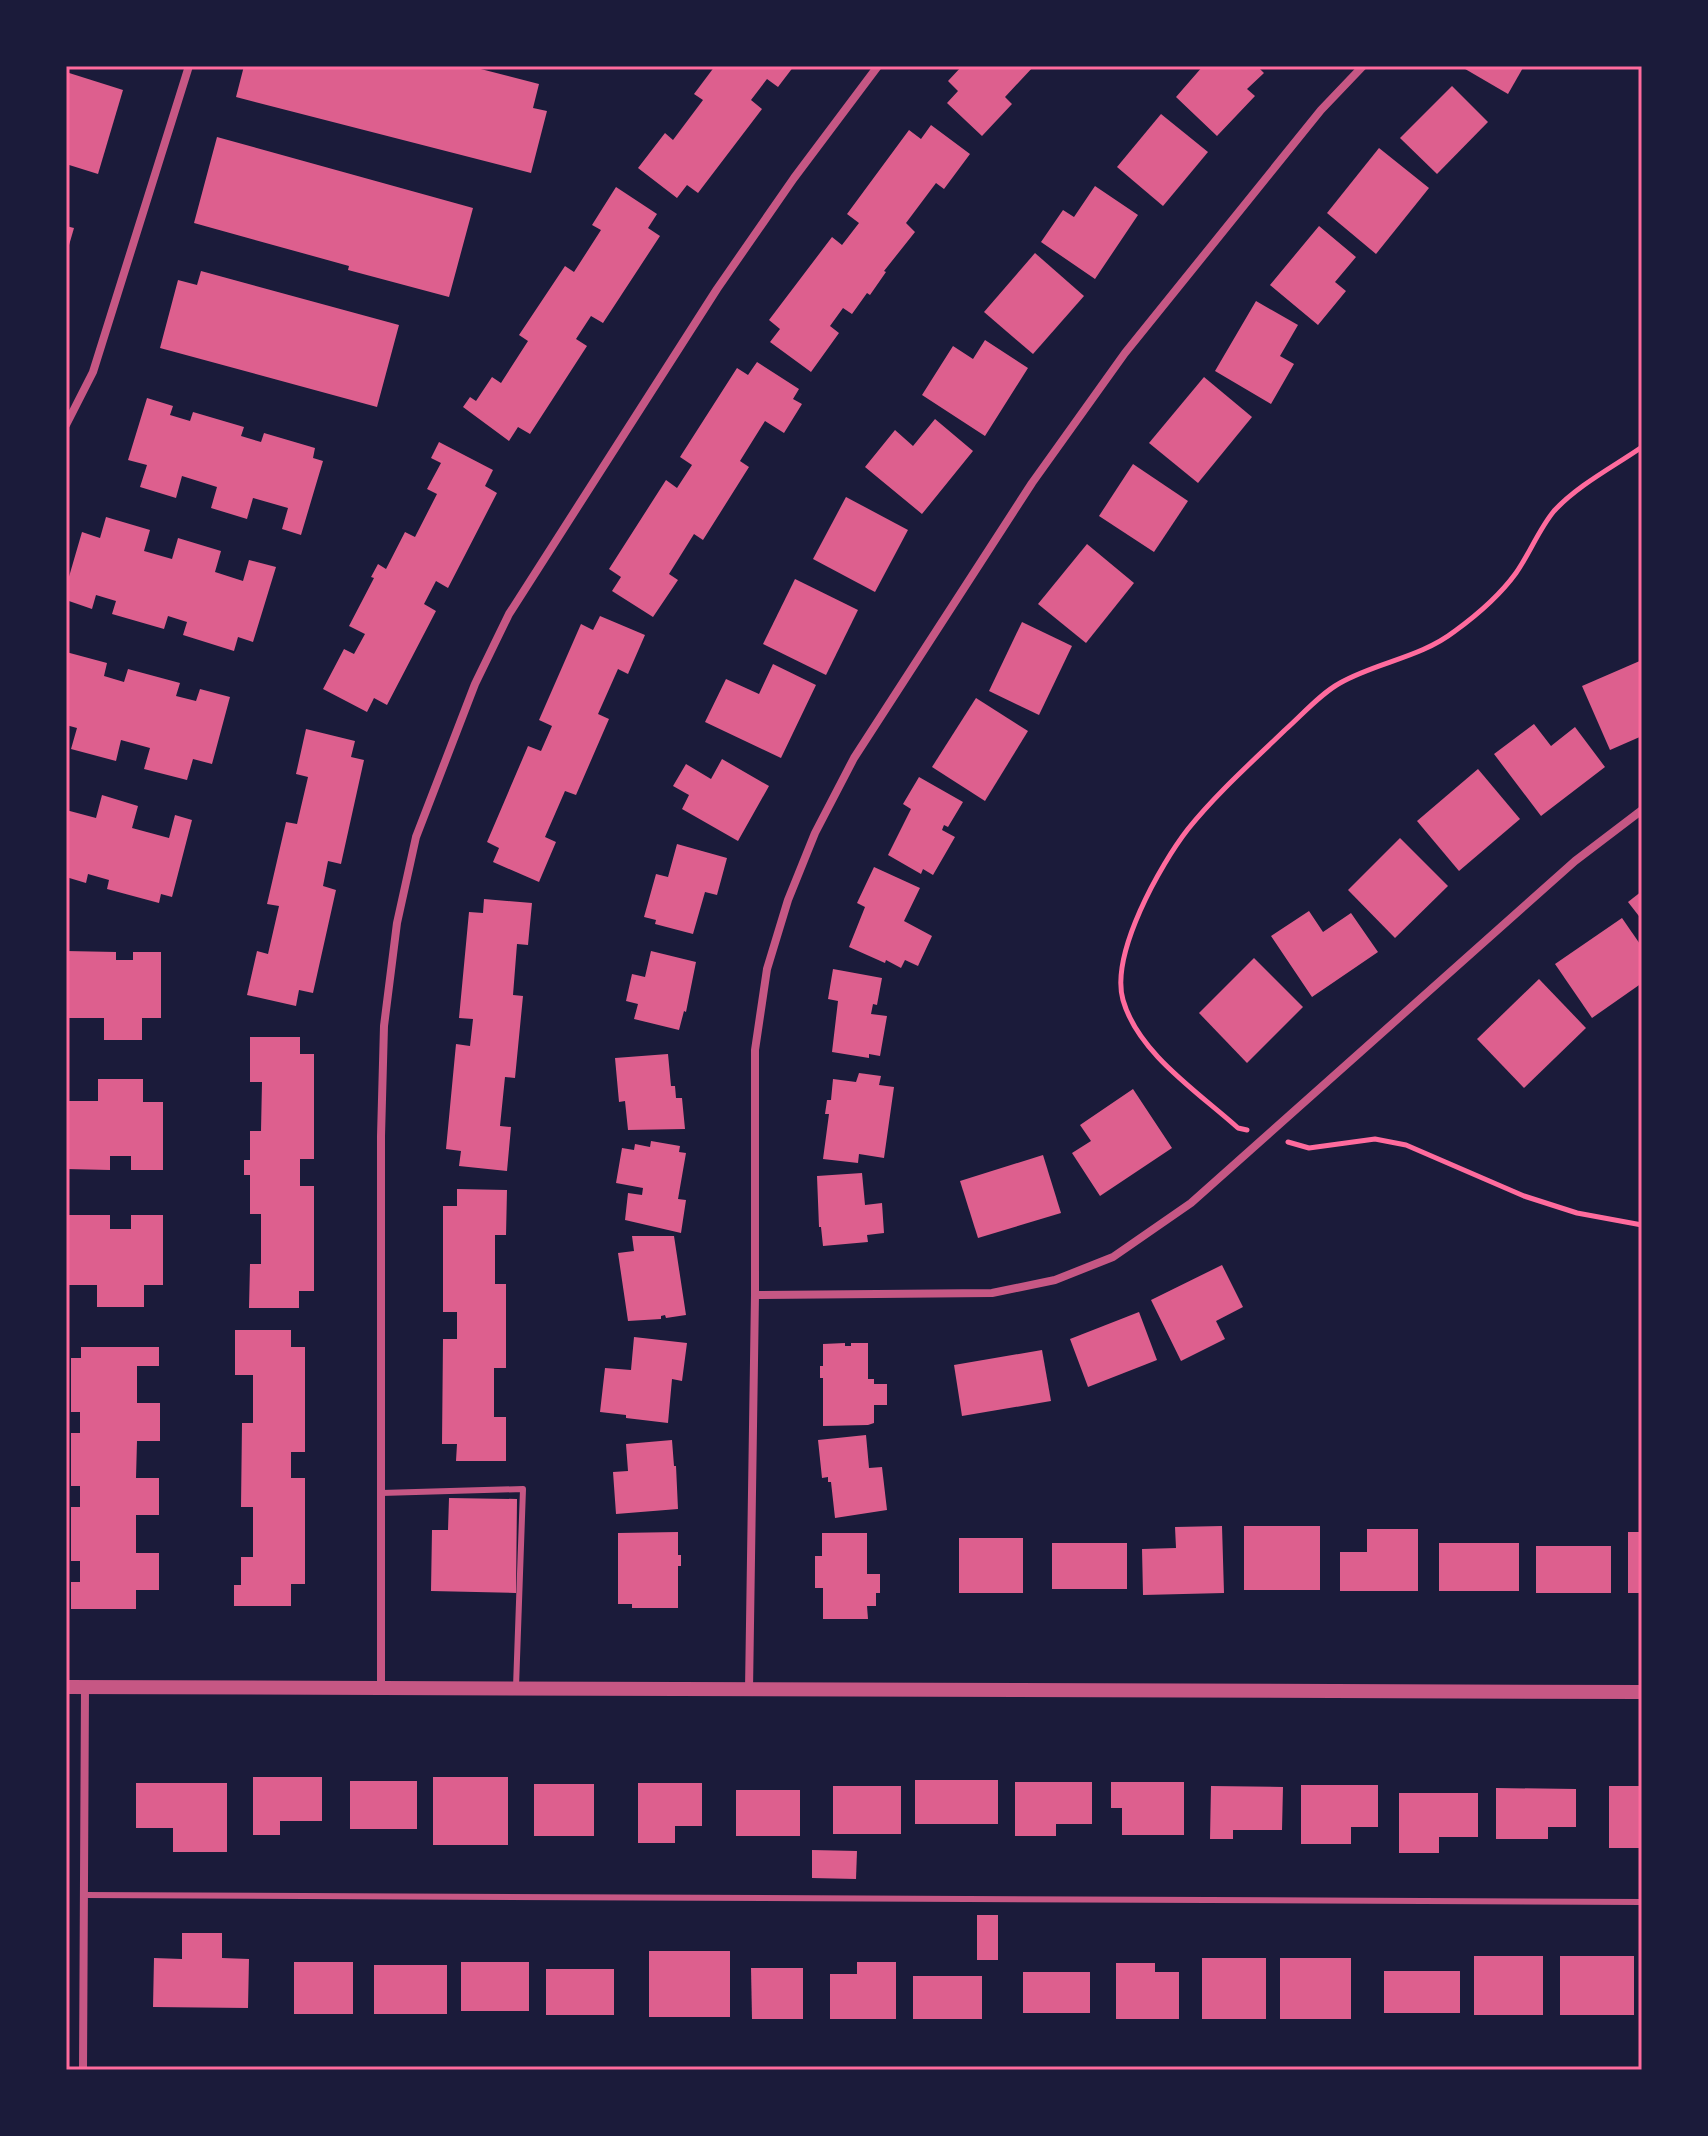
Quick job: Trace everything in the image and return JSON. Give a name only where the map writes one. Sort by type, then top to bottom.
[{"type":"street","points":[[66,425],[93,372],[189,66]]},
{"type":"street","points":[[381,1687],[381,1136],[384,1026],[397,923],[416,837],[475,684],[509,614],[717,289],[794,178],[878,66]]},
{"type":"street","points":[[749,1690],[755,1050],[767,969],[788,900],[815,833],[854,758],[1023,496],[1144,328],[1321,110],[1363,66]]},
{"type":"street","points":[[755,1295],[992,1293],[1055,1280],[1113,1257],[1191,1203],[1575,861],[1642,810]]},
{"type":"street","points":[[66,1687],[1642,1692]]},
{"type":"street","points":[[83,2070],[85,1688]]},
{"type":"lane","points":[[381,1493],[523,1489],[516,1688]]},
{"type":"lane","points":[[84,1895],[1642,1902]]},
{"type":"path","points":[[1642,447],[1572,495],[1553,513],[1515,574],[1486,606],[1453,633],[1412,656],[1339,683],[1211,803],[1186,832],[1154,884],[1129,934],[1121,969],[1122,997],[1135,1030],[1148,1047],[1238,1128],[1309,1148],[1375,1139],[1406,1145],[1524,1196],[1577,1213],[1642,1225]]},
{"type":"building","points":[[244,66],[469,66],[539,84],[533,108],[547,111],[531,173],[236,97]]},
{"type":"building","points":[[715,66],[794,66],[778,87],[767,79],[751,100],[762,109],[698,193],[687,185],[677,198],[638,168],[665,133],[673,140],[703,100],[694,94]]},
{"type":"building","points":[[962,66],[1034,66],[1005,97],[1012,104],[982,136],[947,103],[958,91],[948,81]]},
{"type":"building","points":[[1203,66],[1257,66],[1264,73],[1247,89],[1255,96],[1217,136],[1176,97]]},
{"type":"building","points":[[1460,66],[1524,66],[1508,94]]},
{"type":"building","points":[[66,72],[123,90],[98,174],[66,164]]},
{"type":"building","points":[[1452,86],[1488,122],[1437,174],[1400,138]]},
{"type":"building","points":[[1161,114],[1208,152],[1163,206],[1117,167]]},
{"type":"building","points":[[931,125],[970,154],[944,189],[936,183],[906,223],[915,232],[884,271],[870,295],[867,293],[852,314],[843,308],[830,326],[839,333],[811,372],[770,342],[780,329],[769,320],[832,237],[842,245],[859,223],[847,214],[909,130],[921,139]]},
{"type":"building","points":[[217,137],[473,208],[449,297],[194,223]]},
{"type":"building","points":[[1379,148],[1429,188],[1376,254],[1327,213]]},
{"type":"building","points":[[1095,186],[1138,215],[1095,279],[1041,242],[1063,210],[1074,217]]},
{"type":"building","points":[[616,187],[657,214],[648,228],[660,236],[603,323],[591,316],[576,339],[587,346],[530,434],[518,427],[509,441],[463,407],[470,397],[476,401],[492,377],[501,383],[528,341],[519,335],[565,266],[574,272],[601,230],[592,225]]},
{"type":"building","points":[[66,226],[74,228],[67,252],[66,252]]},
{"type":"building","points":[[1319,226],[1356,257],[1335,282],[1346,291],[1318,325],[1270,285]]},
{"type":"building","points":[[1035,253],[1084,296],[1033,354],[984,312]]},
{"type":"building","points":[[201,271],[399,325],[377,407],[160,348],[178,280],[197,285]]},
{"type":"building","points":[[1256,301],[1298,325],[1280,356],[1294,364],[1271,404],[1215,371]]},
{"type":"building","points":[[985,340],[1028,368],[985,436],[922,395],[953,346],[973,359]]},
{"type":"building","points":[[757,362],[799,389],[793,399],[802,404],[784,433],[765,421],[740,461],[749,467],[703,540],[694,534],[669,574],[678,580],[653,617],[612,591],[621,577],[609,569],[666,480],[677,488],[692,465],[680,457],[737,368],[748,375]]},
{"type":"building","points":[[1204,377],[1252,417],[1198,483],[1149,443]]},
{"type":"building","points":[[147,398],[173,406],[170,415],[190,421],[193,412],[244,427],[241,436],[261,442],[264,433],[315,448],[313,458],[323,461],[301,535],[282,529],[288,508],[253,498],[247,519],[211,508],[217,487],[182,476],[176,498],[140,487],[147,465],[128,460]]},
{"type":"building","points":[[935,419],[973,451],[922,514],[865,467],[895,430],[913,446]]},
{"type":"building","points":[[439,442],[493,470],[485,486],[497,493],[448,588],[436,581],[424,604],[436,611],[387,705],[374,698],[367,712],[323,689],[344,649],[354,654],[365,634],[349,626],[378,564],[386,569],[405,532],[415,537],[437,494],[427,489],[441,463],[431,458]]},
{"type":"building","points":[[1133,464],[1188,501],[1154,552],[1099,516]]},
{"type":"building","points":[[846,497],[908,530],[875,592],[813,559]]},
{"type":"building","points":[[106,517],[150,530],[144,551],[172,559],[178,538],[221,551],[215,572],[243,581],[249,560],[276,567],[253,642],[238,637],[234,651],[183,635],[187,622],[168,616],[164,629],[112,614],[116,601],[96,595],[92,609],[66,600],[66,587],[82,532],[100,538]]},
{"type":"building","points":[[1087,544],[1134,583],[1086,643],[1038,604]]},
{"type":"building","points":[[795,579],[858,610],[826,675],[763,644]]},
{"type":"building","points":[[600,616],[645,635],[628,674],[618,669],[598,714],[609,719],[576,795],[565,791],[545,837],[556,842],[539,882],[493,862],[499,848],[487,842],[528,746],[541,751],[552,726],[539,720],[581,624],[593,630]]},
{"type":"building","points":[[1022,622],[1072,646],[1039,715],[989,691]]},
{"type":"building","points":[[66,652],[107,663],[104,676],[124,682],[128,669],[180,683],[176,696],[196,701],[200,689],[230,697],[212,764],[193,759],[187,780],[144,769],[150,748],[121,740],[116,761],[71,749],[77,728],[66,725]]},
{"type":"building","points":[[1642,660],[1642,736],[1610,750],[1582,686]]},
{"type":"building","points":[[773,664],[816,685],[781,758],[705,722],[726,679],[759,694]]},
{"type":"building","points":[[976,698],[1028,731],[985,801],[932,767]]},
{"type":"building","points":[[1534,724],[1551,746],[1575,727],[1605,767],[1541,816],[1494,754]]},
{"type":"building","points":[[306,729],[355,741],[351,757],[364,760],[341,864],[328,861],[323,886],[336,890],[313,993],[299,990],[296,1006],[247,995],[257,951],[268,954],[279,906],[267,904],[286,822],[297,824],[308,777],[296,774]]},
{"type":"building","points":[[722,759],[769,786],[738,841],[682,809],[689,795],[673,786],[686,764],[711,779]]},
{"type":"building","points":[[1478,769],[1520,819],[1459,871],[1417,821]]},
{"type":"building","points":[[919,777],[963,802],[948,827],[944,825],[942,830],[955,837],[933,875],[923,869],[921,874],[888,855],[911,809],[903,804]]},
{"type":"building","points":[[102,795],[138,806],[132,828],[169,838],[175,815],[192,820],[172,897],[161,894],[159,903],[107,889],[109,880],[88,874],[86,883],[66,877],[66,810],[96,818]]},
{"type":"building","points":[[1400,838],[1448,886],[1395,938],[1348,890]]},
{"type":"building","points":[[677,844],[727,858],[717,895],[705,892],[693,934],[655,924],[656,920],[644,917],[656,874],[668,877]]},
{"type":"building","points":[[874,867],[920,888],[904,921],[932,936],[918,966],[905,960],[901,968],[849,947],[865,907],[857,903]]},
{"type":"building","points":[[1642,891],[1642,920],[1628,902]]},
{"type":"building","points":[[484,899],[532,903],[528,945],[517,944],[513,995],[523,996],[515,1078],[505,1077],[500,1126],[511,1127],[507,1171],[459,1166],[461,1151],[446,1149],[456,1044],[470,1046],[473,1019],[459,1018],[469,912],[483,913]]},
{"type":"building","points":[[1309,911],[1323,932],[1351,913],[1378,952],[1312,997],[1271,936]]},
{"type":"building","points":[[1622,918],[1642,947],[1642,983],[1592,1018],[1555,964]]},
{"type":"building","points":[[66,951],[116,952],[116,960],[133,960],[133,952],[161,952],[161,1018],[142,1018],[142,1040],[104,1040],[104,1018],[66,1018]]},
{"type":"building","points":[[651,951],[696,962],[686,1012],[679,1030],[634,1019],[638,1004],[626,1001],[632,974],[645,977]]},
{"type":"building","points":[[1254,958],[1303,1007],[1247,1063],[1199,1013]]},
{"type":"building","points":[[833,969],[882,978],[877,1005],[873,1004],[871,1014],[887,1016],[880,1056],[869,1054],[869,1058],[832,1052],[838,1001],[828,999]]},
{"type":"building","points":[[1539,979],[1586,1028],[1524,1088],[1477,1039]]},
{"type":"building","points":[[250,1037],[300,1037],[300,1054],[314,1054],[314,1159],[300,1159],[300,1186],[314,1186],[314,1291],[299,1291],[299,1308],[249,1308],[250,1264],[261,1264],[261,1214],[250,1214],[250,1175],[244,1175],[244,1160],[250,1160],[250,1131],[261,1131],[262,1082],[250,1082]]},
{"type":"building","points":[[668,1054],[671,1086],[675,1086],[676,1098],[682,1098],[685,1129],[628,1130],[625,1101],[619,1102],[615,1058]]},
{"type":"building","points":[[859,1073],[881,1076],[879,1085],[894,1087],[884,1158],[859,1154],[858,1163],[823,1159],[829,1114],[825,1114],[827,1100],[831,1100],[833,1079],[856,1082]]},
{"type":"building","points":[[98,1079],[143,1079],[143,1102],[163,1102],[163,1170],[131,1170],[131,1156],[110,1156],[110,1170],[66,1169],[66,1101],[98,1101]]},
{"type":"building","points":[[1133,1089],[1172,1148],[1100,1196],[1072,1153],[1091,1141],[1080,1125]]},
{"type":"building","points":[[651,1141],[680,1146],[679,1152],[686,1153],[678,1199],[686,1200],[681,1233],[625,1220],[628,1193],[642,1195],[643,1188],[616,1183],[622,1148],[634,1150],[635,1144],[650,1147]]},
{"type":"building","points":[[1043,1155],[1061,1213],[978,1238],[960,1181]]},
{"type":"building","points":[[862,1173],[865,1205],[882,1203],[884,1233],[867,1235],[868,1242],[823,1246],[817,1176]]},
{"type":"building","points":[[457,1189],[507,1190],[506,1235],[495,1235],[495,1284],[506,1284],[506,1368],[494,1368],[494,1417],[506,1417],[506,1461],[456,1461],[457,1444],[442,1444],[443,1339],[457,1339],[457,1312],[443,1312],[443,1206],[457,1206]]},
{"type":"building","points":[[66,1215],[110,1215],[110,1229],[131,1229],[131,1215],[163,1215],[163,1285],[144,1285],[144,1307],[97,1307],[97,1285],[66,1285]]},
{"type":"building","points":[[632,1236],[674,1236],[686,1315],[628,1321],[618,1253],[634,1251]]},
{"type":"building","points":[[1222,1265],[1243,1307],[1216,1321],[1225,1339],[1181,1361],[1151,1300]]},
{"type":"building","points":[[1139,1312],[1157,1360],[1088,1387],[1070,1339]]},
{"type":"building","points":[[235,1330],[291,1330],[291,1347],[305,1347],[305,1452],[291,1452],[291,1478],[305,1478],[305,1584],[291,1584],[291,1606],[234,1606],[234,1585],[241,1585],[241,1557],[253,1557],[253,1507],[241,1507],[242,1423],[253,1423],[253,1375],[235,1375]]},
{"type":"building","points":[[634,1337],[687,1343],[682,1381],[672,1379],[668,1423],[600,1412],[605,1368],[631,1370]]},
{"type":"building","points":[[845,1343],[845,1346],[851,1346],[851,1343],[868,1343],[868,1379],[874,1379],[874,1384],[887,1384],[887,1405],[874,1405],[874,1423],[868,1425],[823,1426],[820,1366],[823,1366],[823,1344]]},
{"type":"building","points":[[81,1347],[159,1347],[159,1366],[137,1366],[137,1403],[160,1403],[160,1441],[137,1441],[136,1478],[159,1478],[159,1515],[136,1515],[136,1553],[159,1553],[159,1590],[136,1590],[136,1609],[71,1609],[71,1582],[80,1582],[80,1561],[71,1561],[71,1507],[80,1507],[80,1486],[71,1486],[71,1433],[80,1433],[80,1412],[71,1412],[71,1358],[81,1358]]},
{"type":"building","points":[[1042,1350],[1051,1401],[962,1416],[954,1365]]},
{"type":"building","points":[[866,1435],[869,1468],[882,1467],[887,1510],[835,1518],[831,1482],[828,1482],[828,1477],[822,1478],[818,1440]]},
{"type":"building","points":[[672,1440],[678,1509],[616,1514],[613,1472],[628,1471],[626,1444]]},
{"type":"building","points":[[449,1498],[517,1499],[516,1593],[431,1591],[432,1530],[448,1530]]},
{"type":"building","points":[[1222,1526],[1224,1593],[1143,1595],[1142,1549],[1176,1548],[1175,1527]]},
{"type":"building","points":[[1244,1526],[1320,1526],[1320,1590],[1244,1590]]},
{"type":"building","points":[[1367,1529],[1418,1529],[1418,1591],[1340,1591],[1340,1552],[1367,1552]]},
{"type":"building","points":[[678,1532],[681,1566],[678,1566],[678,1608],[632,1608],[632,1604],[618,1604],[618,1533]]},
{"type":"building","points":[[1628,1532],[1642,1532],[1642,1593],[1628,1593]]},
{"type":"building","points":[[822,1533],[867,1533],[867,1574],[880,1574],[880,1593],[876,1593],[876,1606],[867,1606],[868,1619],[823,1619],[823,1588],[815,1588],[815,1556],[822,1556]]},
{"type":"building","points":[[959,1538],[1023,1538],[1023,1593],[959,1593]]},
{"type":"building","points":[[1052,1543],[1127,1543],[1127,1589],[1052,1589]]},
{"type":"building","points":[[1439,1543],[1519,1543],[1519,1591],[1439,1591]]},
{"type":"building","points":[[1536,1546],[1611,1546],[1611,1593],[1536,1593]]},
{"type":"building","points":[[253,1777],[322,1777],[322,1821],[280,1821],[280,1835],[253,1835]]},
{"type":"building","points":[[433,1777],[508,1777],[508,1845],[433,1845]]},
{"type":"building","points":[[915,1780],[998,1780],[998,1824],[915,1824]]},
{"type":"building","points":[[350,1781],[417,1781],[417,1829],[350,1829]]},
{"type":"building","points":[[1015,1782],[1092,1782],[1092,1824],[1056,1824],[1056,1836],[1015,1836]]},
{"type":"building","points":[[1111,1782],[1184,1782],[1184,1835],[1122,1835],[1122,1808],[1111,1808]]},
{"type":"building","points":[[136,1783],[227,1783],[227,1852],[173,1852],[173,1828],[136,1828]]},
{"type":"building","points":[[638,1783],[702,1783],[702,1826],[675,1826],[675,1843],[638,1843]]},
{"type":"building","points":[[534,1784],[594,1784],[594,1836],[534,1836]]},
{"type":"building","points":[[1301,1785],[1378,1785],[1378,1827],[1351,1827],[1351,1844],[1301,1844]]},
{"type":"building","points":[[833,1786],[901,1786],[901,1834],[833,1834]]},
{"type":"building","points":[[1211,1786],[1283,1787],[1282,1830],[1233,1830],[1233,1839],[1210,1839]]},
{"type":"building","points":[[1609,1786],[1642,1786],[1642,1848],[1609,1848]]},
{"type":"building","points":[[1496,1788],[1576,1789],[1576,1827],[1548,1827],[1548,1839],[1496,1839]]},
{"type":"building","points":[[736,1790],[800,1790],[800,1836],[736,1836]]},
{"type":"building","points":[[1399,1793],[1478,1793],[1478,1837],[1439,1837],[1439,1853],[1399,1853]]},
{"type":"building","points":[[812,1850],[857,1851],[856,1879],[812,1878]]},
{"type":"building","points":[[977,1915],[998,1915],[998,1960],[977,1960]]},
{"type":"building","points":[[182,1933],[222,1933],[222,1958],[249,1959],[248,2008],[153,2007],[154,1958],[182,1959]]},
{"type":"building","points":[[649,1951],[730,1951],[730,2017],[649,2017]]},
{"type":"building","points":[[1474,1956],[1543,1956],[1543,2015],[1474,2015]]},
{"type":"building","points":[[1560,1956],[1634,1956],[1634,2015],[1560,2015]]},
{"type":"building","points":[[1202,1958],[1266,1958],[1266,2019],[1202,2019]]},
{"type":"building","points":[[1280,1958],[1351,1958],[1351,2019],[1280,2019]]},
{"type":"building","points":[[294,1962],[353,1962],[353,2014],[294,2014]]},
{"type":"building","points":[[461,1962],[529,1962],[529,2011],[461,2011]]},
{"type":"building","points":[[857,1962],[896,1962],[896,2019],[830,2019],[830,1974],[857,1974]]},
{"type":"building","points":[[1116,1963],[1155,1963],[1155,1972],[1179,1972],[1179,2019],[1116,2019]]},
{"type":"building","points":[[374,1965],[447,1965],[447,2014],[374,2014]]},
{"type":"building","points":[[751,1968],[803,1968],[803,2019],[752,2019]]},
{"type":"building","points":[[546,1969],[614,1969],[614,2015],[546,2015]]},
{"type":"building","points":[[1384,1971],[1460,1971],[1460,2013],[1384,2013]]},
{"type":"building","points":[[1023,1972],[1090,1972],[1090,2013],[1023,2013]]},
{"type":"building","points":[[913,1976],[982,1976],[982,2019],[913,2019]]}]
